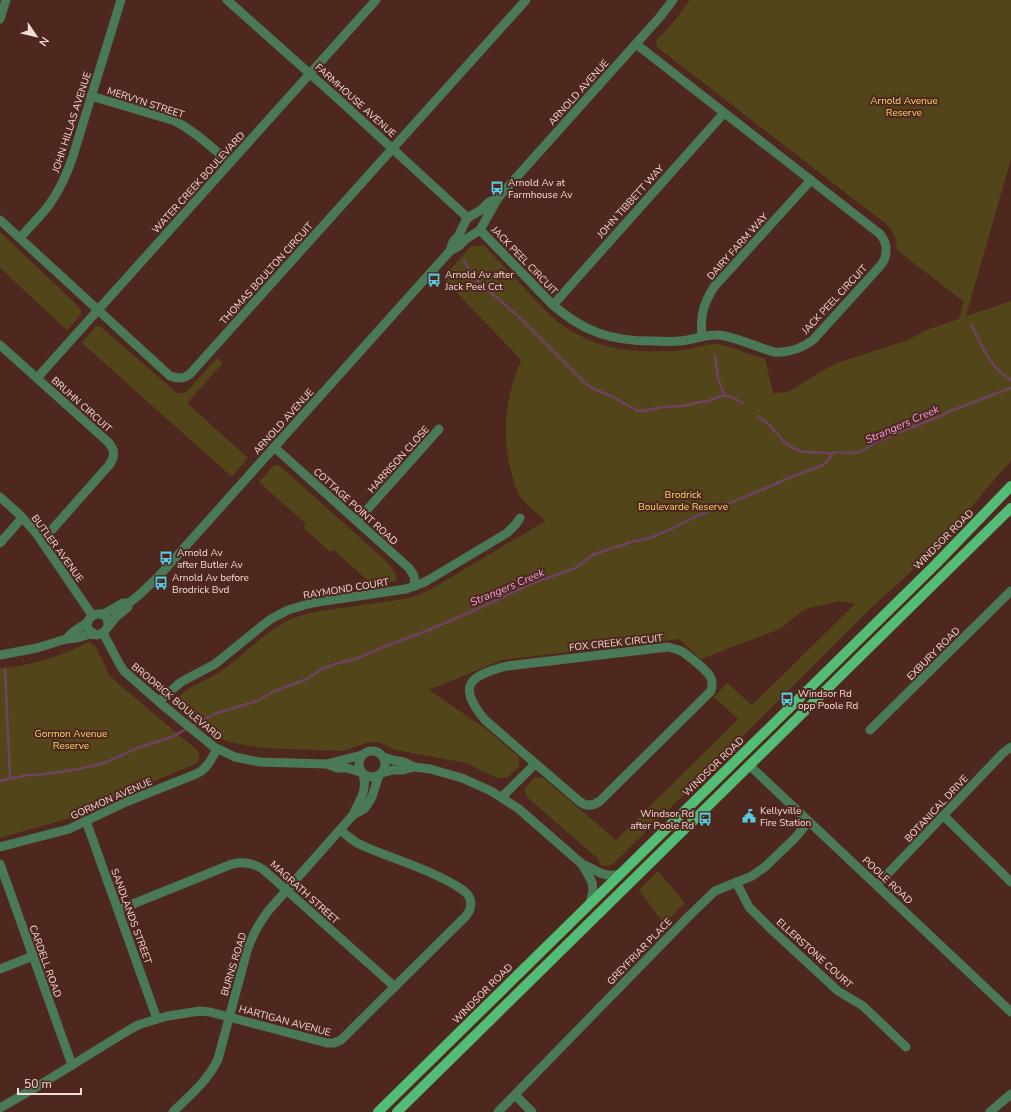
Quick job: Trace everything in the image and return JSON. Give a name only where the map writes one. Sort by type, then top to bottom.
[{"type":"main road","name":"WINDSOR ROAD","points":[[378,1112],[934,565],[1011,486]]},
{"type":"main road","points":[[397,1112],[1011,508]]},
{"type":"street","points":[[0,19],[6,0]]},
{"type":"street","name":"JOHN HILLAS AVENUE","points":[[20,238],[49,205],[62,184],[70,166],[121,0]]},
{"type":"street","name":"FARMHOUSE AVENUE","points":[[227,0],[392,148],[468,219]]},
{"type":"street","name":"WATER CREEK BOULEVARD","points":[[37,378],[376,0]]},
{"type":"street","name":"THOMAS BOULTON CIRCUIT","points":[[0,220],[170,376],[178,378],[186,377],[526,0]]},
{"type":"street","name":"ARNOLD AVENUE","points":[[102,632],[128,607],[129,603],[158,577],[450,251],[459,246],[480,229],[498,198],[659,18],[673,0]]},
{"type":"street","name":"JACK PEEL CIRCUIT","points":[[480,229],[552,305],[585,328],[618,339],[638,341],[681,341],[702,336],[724,336],[774,352],[789,352],[808,344],[818,335],[884,261],[886,256],[886,245],[880,234],[636,44]]},
{"type":"street","name":"MERVYN STREET","points":[[91,96],[175,121],[198,135],[230,163]]},
{"type":"street","name":"JOHN TIBBETT WAY","points":[[552,305],[724,113]]},
{"type":"street","name":"DAIRY FARM WAY","points":[[702,336],[701,321],[703,308],[709,295],[811,180]]},
{"type":"street","name":"ARNOLD AVENUE","points":[[450,251],[453,242],[468,219],[489,202],[498,198]]},
{"type":"street","points":[[478,216],[480,218],[480,229],[469,232],[466,229],[468,219],[478,216]]},
{"type":"street","name":"BRUHN CIRCUIT","points":[[0,345],[110,444],[114,454],[110,464],[42,540]]},
{"type":"street","name":"HARRISON CLOSE","points":[[357,521],[439,429]]},
{"type":"street","name":"COTTAGE POINT ROAD","points":[[274,447],[409,568],[414,576],[416,586]]},
{"type":"street","name":"BUTLER AVENUE","points":[[0,497],[42,540],[90,619]]},
{"type":"street","points":[[0,543],[22,518]]},
{"type":"street","name":"RAYMOND COURT","points":[[162,704],[181,682],[215,664],[263,625],[288,610],[313,603],[400,590],[416,586],[502,536],[511,530],[520,518]]},
{"type":"street","name":"EXBURY ROAD","points":[[870,730],[1011,591]]},
{"type":"street","name":"ARNOLD AVENUE","points":[[102,615],[123,603],[129,603]]},
{"type":"street","points":[[66,638],[98,614],[107,619],[102,632]]},
{"type":"street","points":[[90,619],[87,626],[91,633],[102,632]]},
{"type":"street","points":[[0,655],[36,648],[66,638],[77,638],[102,632]]},
{"type":"street","name":"BRODRICK BOULEVARD","points":[[102,632],[122,668],[162,704],[216,748],[235,757],[250,761],[327,764],[362,755]]},
{"type":"street","name":"FOX CREEK CIRCUIT","points":[[668,647],[683,652],[710,676],[712,687],[708,694],[597,803],[589,806],[582,804],[535,764],[480,714],[472,701],[469,692],[470,684],[475,678],[495,669],[507,666],[668,647]]},
{"type":"street","name":"BOTANICAL DRIVE","points":[[877,885],[1003,753],[1011,747]]},
{"type":"street","name":"GORMON AVENUE","points":[[0,848],[59,832],[126,802],[201,772],[208,766],[216,748]]},
{"type":"street","points":[[414,767],[403,770],[393,770],[372,778],[362,773],[358,762],[364,753],[371,751],[378,752],[383,757],[404,762],[414,767],[430,769],[462,778],[502,797],[519,809],[582,864],[592,882],[593,891],[590,903]]},
{"type":"street","points":[[380,774],[385,767],[383,757]]},
{"type":"street","name":"BRODRICK BOULEVARD","points":[[327,764],[337,768],[347,768],[362,773]]},
{"type":"street","points":[[502,797],[535,764]]},
{"type":"street","name":"POOLE ROAD","points":[[749,765],[1011,1012]]},
{"type":"street","name":"BURNS ROAD","points":[[353,816],[364,791],[365,784],[362,773]]},
{"type":"street","name":"BURNS ROAD","points":[[173,1112],[205,1081],[218,1059],[247,951],[252,936],[262,919],[268,910],[340,830],[353,816],[367,805],[372,797],[380,774]]},
{"type":"street","points":[[944,816],[1011,882]]},
{"type":"street","name":"SANDLANDS STREET","points":[[86,821],[157,1019]]},
{"type":"street","name":"GREYFRIAR PLACE","points":[[498,1112],[715,891],[752,876],[766,866],[796,837],[808,822]]},
{"type":"street","name":"HARTIGAN AVENUE","points":[[0,1108],[124,1033],[157,1019],[200,1011],[210,1012],[327,1043],[334,1043],[341,1040],[468,914],[471,907],[469,898],[464,891],[441,877],[356,842],[340,830]]},
{"type":"street","name":"MAGRATH STREET","points":[[118,910],[232,864],[249,863],[260,867],[395,987]]},
{"type":"street","name":"CARDELL ROAD","points":[[0,864],[72,1065]]},
{"type":"street","points":[[582,864],[592,867],[600,873],[612,876],[622,873]]},
{"type":"street","name":"ELLERSTONE COURT","points":[[736,882],[749,907],[772,930],[838,991],[863,1006],[906,1047]]},
{"type":"street","points":[[0,969],[33,956]]},
{"type":"street","points":[[990,1112],[1011,1094]]},
{"type":"street","points":[[515,1095],[532,1112]]},
{"type":"green space","name":"Brodrick Boulevarde Reserve","points":[[690,0],[1011,0],[1011,159],[966,316],[1011,301],[1011,461],[955,527],[935,548],[871,608],[614,863],[609,865],[600,865],[598,859],[527,797],[524,789],[535,777],[543,778],[616,840],[738,719],[714,697],[727,683],[752,705],[855,604],[840,601],[805,609],[780,629],[701,659],[679,639],[502,660],[429,690],[486,729],[519,757],[519,766],[508,777],[497,778],[466,763],[396,750],[378,742],[369,742],[343,751],[262,748],[229,742],[222,739],[178,703],[178,699],[186,690],[228,666],[270,631],[301,615],[403,599],[428,591],[545,521],[518,494],[509,462],[506,418],[511,390],[521,360],[443,278],[471,246],[484,246],[554,319],[587,339],[618,349],[640,351],[678,351],[715,344],[728,346],[765,358],[773,393],[788,392],[834,364],[908,340],[926,330],[959,319],[964,302],[897,250],[894,236],[891,229],[886,224],[657,47],[656,41],[675,20]]},
{"type":"green space","points":[[0,232],[81,310],[81,315],[67,330],[0,268]]},
{"type":"green space","points":[[96,326],[101,327],[177,393],[187,391],[217,358],[223,363],[187,403],[248,458],[232,477],[82,343]]},
{"type":"green space","points":[[274,465],[280,466],[386,561],[395,572],[397,581],[373,585],[334,550],[330,552],[304,528],[306,524],[259,482]]},
{"type":"green space","name":"Gormon Avenue Reserve","points":[[89,642],[96,647],[109,674],[114,680],[197,750],[199,759],[195,764],[116,797],[74,817],[0,838],[0,668],[46,660]]},
{"type":"green space","points":[[658,871],[685,903],[664,924],[639,890]]},
{"type":"waterway","points":[[464,261],[471,273],[480,283],[519,317],[585,383],[592,388],[613,397],[638,411],[663,407],[683,406],[708,401],[721,396],[731,397],[743,403]]},
{"type":"waterway","points":[[971,324],[987,356],[998,370],[1011,380]]},
{"type":"waterway","points":[[715,355],[718,379],[725,396]]},
{"type":"waterway","name":"Strangers Creek","points":[[192,726],[214,714],[257,701],[275,691],[307,679],[320,670],[338,663],[356,659],[388,645],[424,632],[530,584],[576,568],[592,555],[631,542],[650,538],[697,516],[823,465],[835,452],[860,452],[880,440],[1011,388]]},
{"type":"waterway","points":[[758,416],[791,447],[805,452],[832,454]]},
{"type":"waterway","points":[[5,669],[10,779]]},
{"type":"waterway","name":"Strangers Creek","points":[[0,781],[27,775],[39,775],[79,769],[107,762],[137,748],[172,737],[188,728]]},
{"type":"place","name":"Arnold Av at Farmhouse Av","points":[[497,188]]},
{"type":"place","name":"Arnold Av after Jack Peel Cct","points":[[434,280]]},
{"type":"place","name":"Arnold Av after Butler Av","points":[[166,558]]},
{"type":"place","name":"Arnold Av before Brodrick Bvd","points":[[161,583]]},
{"type":"place","name":"Windsor Rd opp Poole Rd","points":[[787,699]]},
{"type":"place","name":"Kellyville Fire Station","points":[[749,816]]},
{"type":"place","name":"Windsor Rd after Poole Rd","points":[[705,819]]},
{"type":"park label","name":"Arnold Avenue Reserve","points":[[904,106]]}]
